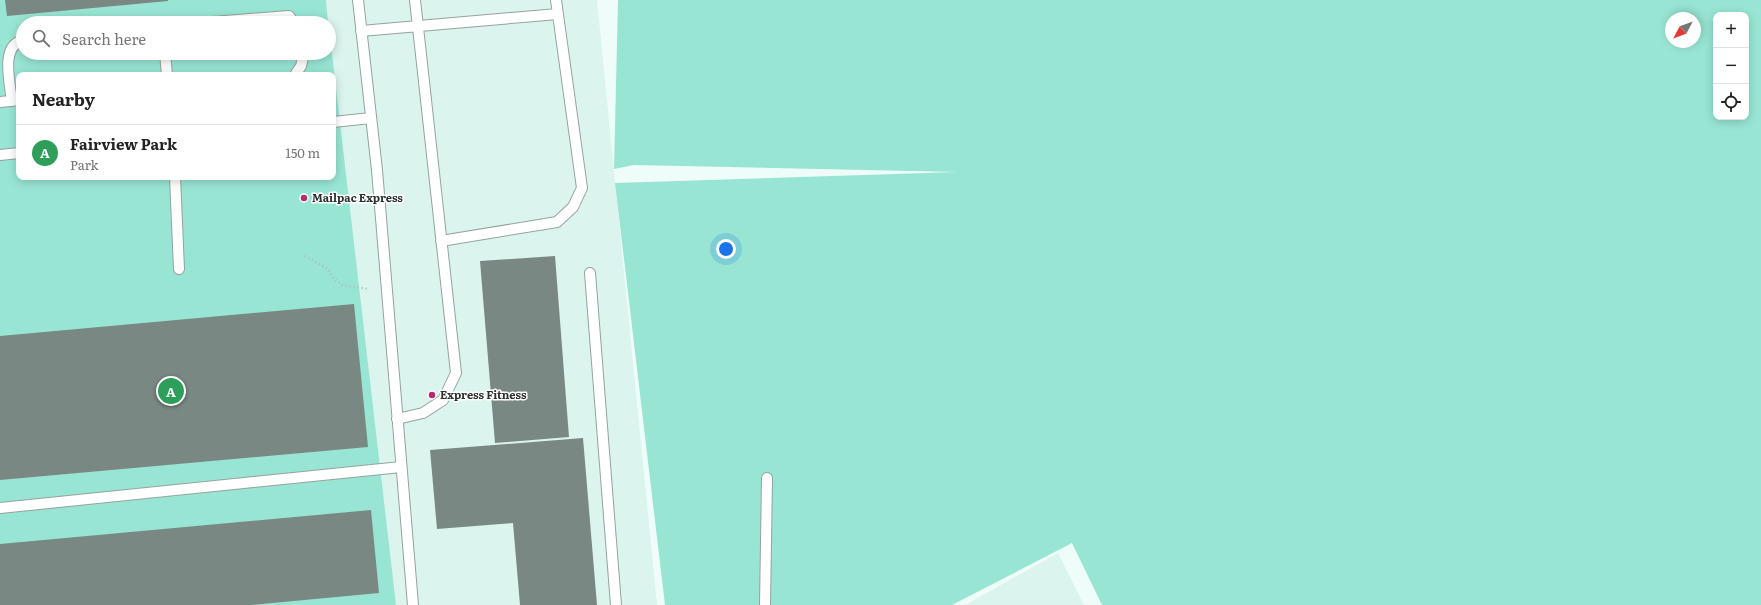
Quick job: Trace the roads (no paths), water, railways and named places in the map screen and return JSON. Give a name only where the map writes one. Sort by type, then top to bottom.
[{"type":"lane","points":[[358,0],[371,118],[387,291],[413,605]]},
{"type":"lane","points":[[398,419],[423,413],[442,400],[456,373],[415,0]]},
{"type":"lane","points":[[441,241],[557,222],[573,207],[582,188],[556,0]]},
{"type":"lane","points":[[361,31],[558,14]]},
{"type":"lane","points":[[0,102],[15,100],[7,57],[8,52],[16,44]]},
{"type":"lane","points":[[166,60],[167,72]]},
{"type":"lane","points":[[297,72],[302,60]]},
{"type":"lane","points":[[336,122],[371,118]]},
{"type":"lane","points":[[0,155],[16,153]]},
{"type":"lane","points":[[175,180],[179,269]]},
{"type":"lane","points":[[590,273],[616,605]]},
{"type":"lane","points":[[0,508],[402,467]]},
{"type":"lane","points":[[765,605],[767,478]]},
{"type":"place","name":"Mailpac Express","points":[[304,198]]},
{"type":"place","name":"Fairview Park","points":[[171,391]]},
{"type":"place","name":"Express Fitness","points":[[432,395]]}]
